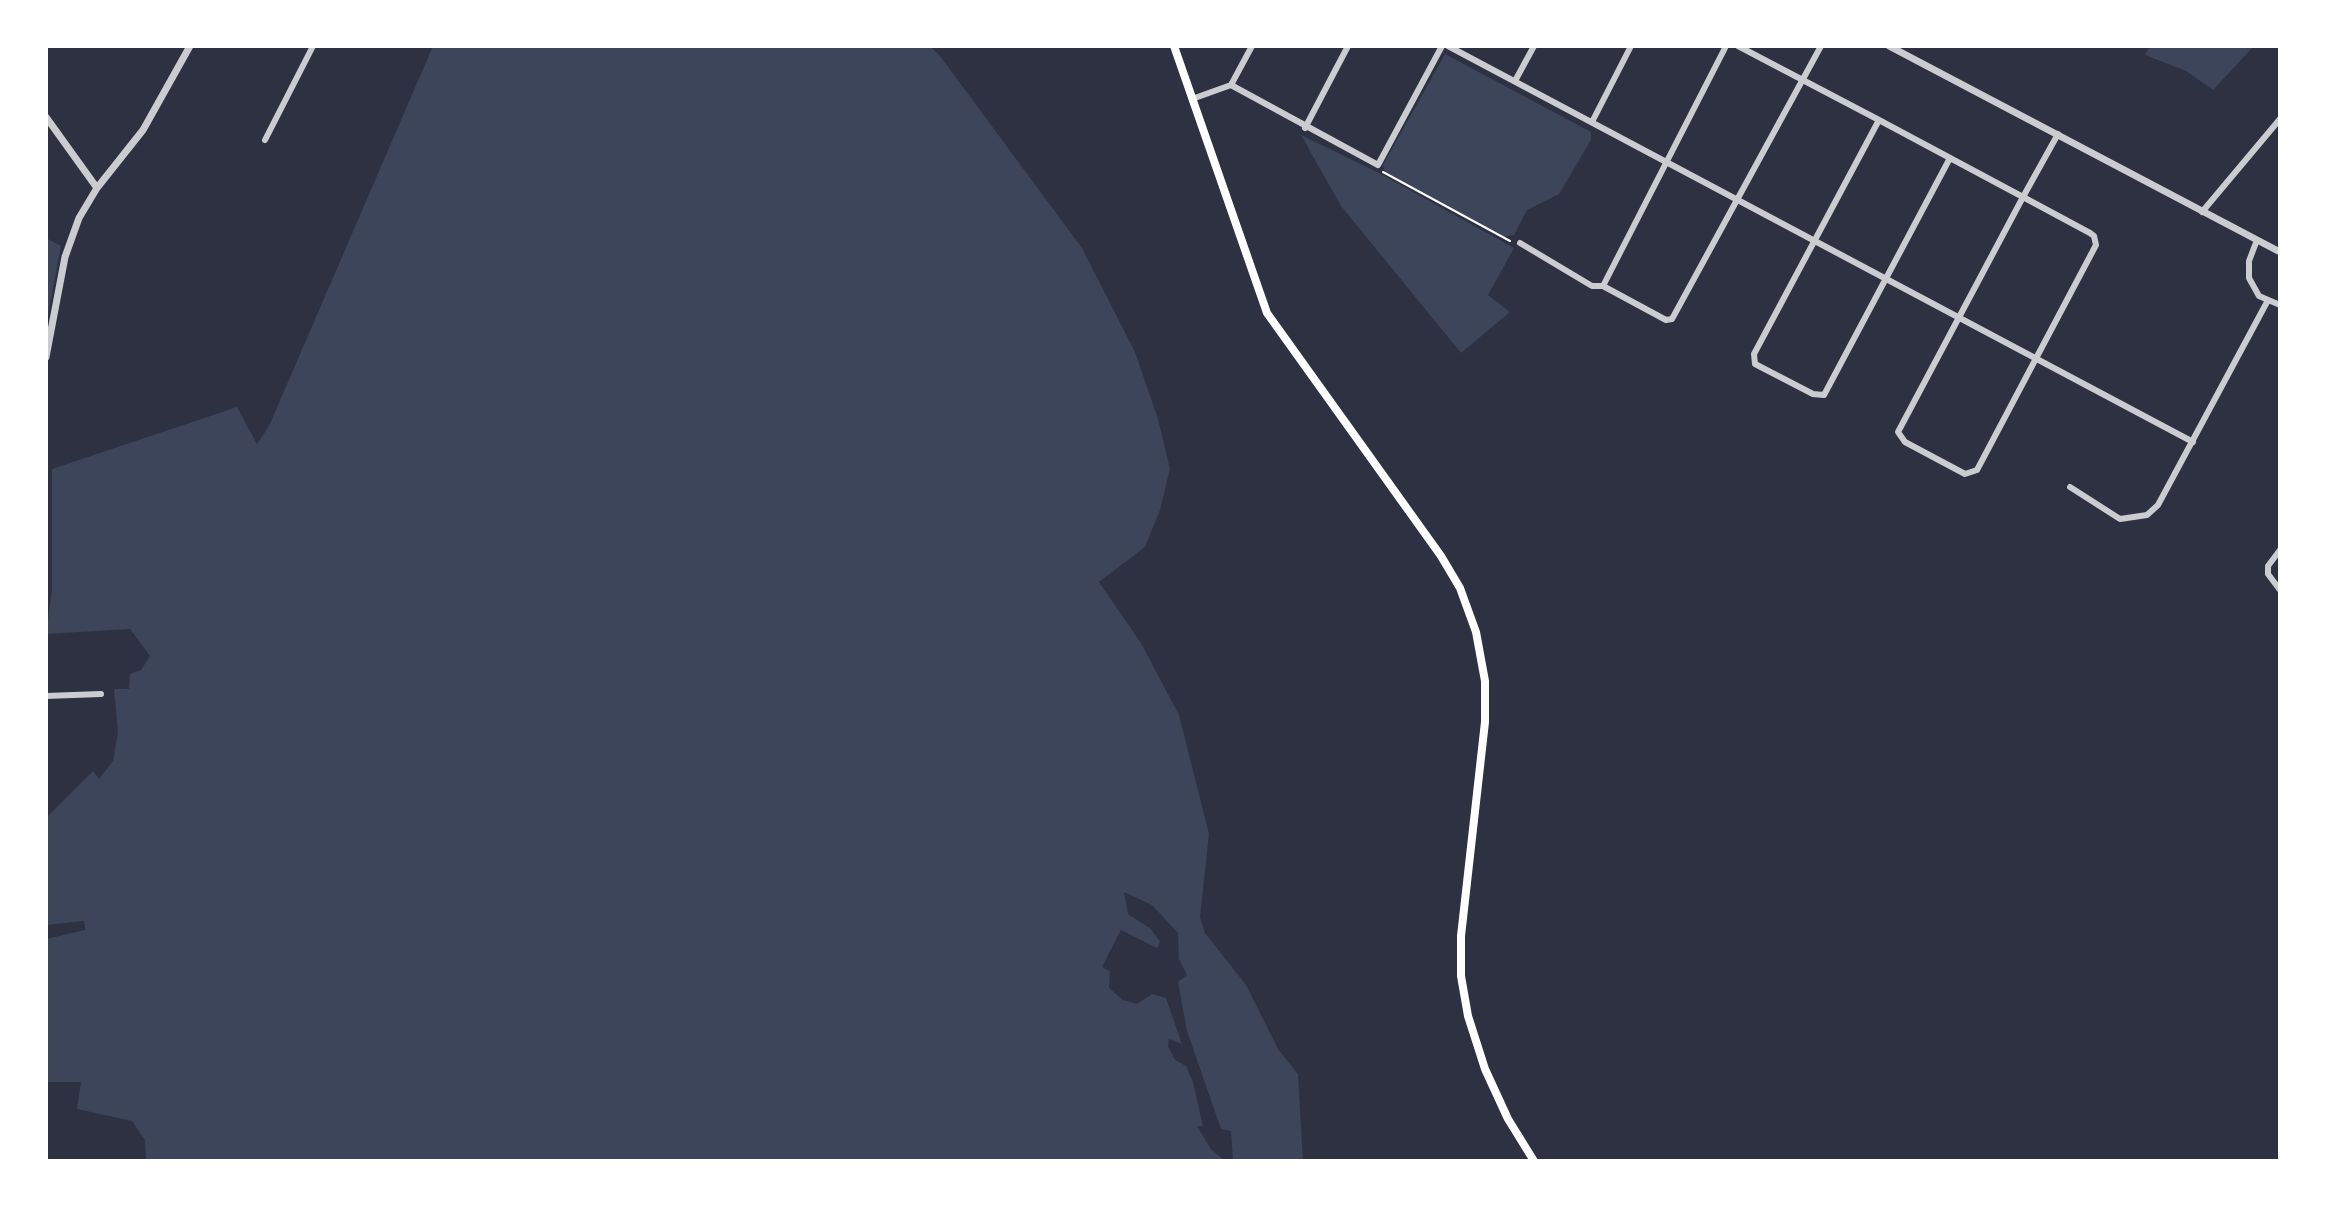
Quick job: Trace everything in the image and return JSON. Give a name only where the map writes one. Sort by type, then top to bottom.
[{"type":"main road","points":[[1174,46],[1267,313],[1441,556],[1460,588],[1476,632],[1485,681],[1485,722],[1461,936],[1461,976],[1468,1016],[1485,1069],[1508,1119],[1534,1161]]},
{"type":"street","points":[[46,357],[65,257],[79,218],[97,188],[143,130],[190,46]]},
{"type":"street","points":[[265,140],[313,46]]},
{"type":"street","points":[[1192,99],[1231,85],[1252,46]]},
{"type":"street","points":[[1305,128],[1348,46]]},
{"type":"street","points":[[1231,85],[1378,165],[1445,46],[2193,442]]},
{"type":"street","points":[[1515,81],[1534,46]]},
{"type":"street","points":[[1592,122],[1631,46]]},
{"type":"street","points":[[1603,286],[1726,46]]},
{"type":"street","points":[[1738,46],[1879,120],[2023,197],[2094,236],[2096,245],[2036,358],[1972,473],[1965,474],[1905,442],[1898,432],[2023,197],[2058,134]]},
{"type":"street","points":[[1520,243],[1592,286],[1603,286],[1666,320],[1672,319],[1821,46]]},
{"type":"street","points":[[1889,46],[2280,252]]},
{"type":"street","points":[[46,117],[97,188]]},
{"type":"street","points":[[2202,212],[2280,119]]},
{"type":"street","points":[[1879,120],[1754,354],[1755,364],[1813,394],[1824,395],[1950,158]]},
{"type":"street","points":[[2257,240],[2249,261],[2249,278],[2259,296],[2280,305]]},
{"type":"street","points":[[2070,487],[2120,519],[2147,515],[2158,505],[2267,302]]},
{"type":"street","points":[[2280,550],[2268,566],[2270,580],[2280,590]]},
{"type":"street","points":[[46,696],[101,694]]},
{"type":"path","points":[[1378,165],[1385,174],[1503,241],[1520,243]]},
{"type":"shaded area","points":[[433,46],[930,46],[940,56],[1082,248],[1135,352],[1158,419],[1170,469],[1160,510],[1145,547],[1099,582],[1141,643],[1179,715],[1209,834],[1200,917],[1205,933],[1246,985],[1278,1049],[1298,1074],[1303,1161],[1233,1161],[1231,1131],[1221,1129],[1187,1031],[1178,982],[1187,975],[1179,959],[1178,933],[1152,905],[1124,892],[1128,914],[1151,929],[1160,942],[1157,948],[1121,930],[1102,967],[1110,971],[1109,988],[1123,1000],[1137,1004],[1152,994],[1166,998],[1182,1044],[1169,1039],[1168,1046],[1175,1060],[1186,1066],[1193,1082],[1203,1126],[1197,1126],[1211,1149],[1225,1161],[146,1161],[145,1140],[132,1121],[77,1109],[81,1082],[46,1082],[46,939],[85,930],[84,921],[46,925],[46,818],[93,771],[99,779],[113,761],[118,732],[114,689],[129,689],[130,674],[141,670],[150,656],[130,629],[46,634],[52,590],[52,469],[237,407],[257,444],[269,426]]},
{"type":"shaded area","points":[[2150,46],[2254,46],[2213,90],[2186,71],[2145,55]]},
{"type":"shaded area","points":[[1445,54],[1591,132],[1591,140],[1559,194],[1527,210],[1514,235],[1504,237],[1385,172],[1383,165]]},
{"type":"shaded area","points":[[1301,135],[1379,173],[1514,248],[1488,295],[1510,312],[1461,353],[1341,206]]},
{"type":"shaded area","points":[[46,238],[61,246],[46,325]]}]
